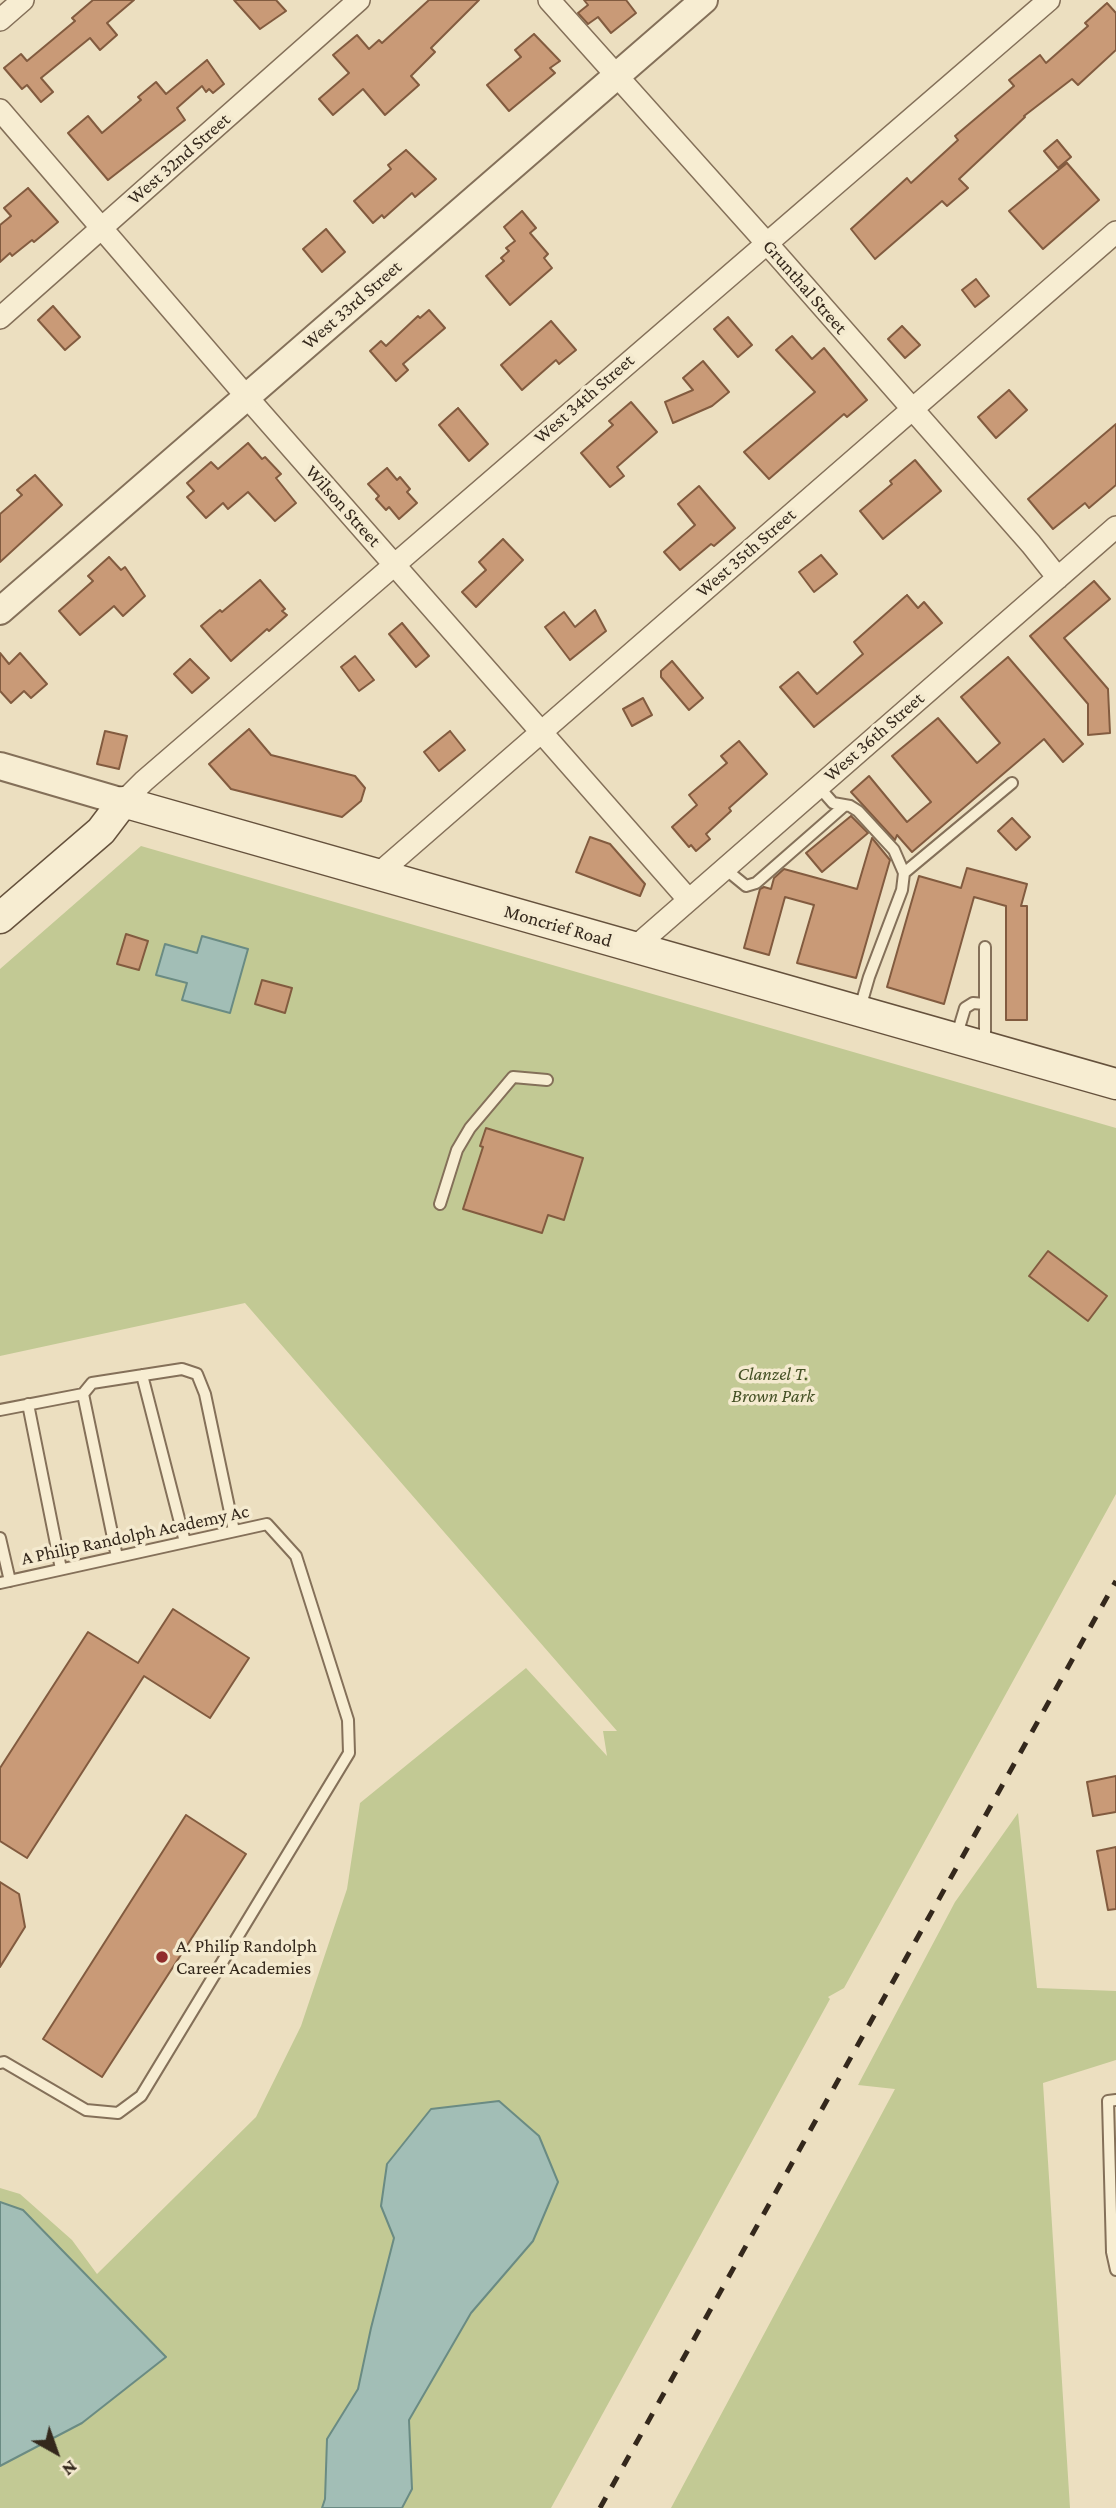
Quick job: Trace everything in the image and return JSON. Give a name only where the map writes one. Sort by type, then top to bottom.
[{"type":"main road","name":"Moncrief Road","points":[[123,803],[1116,1084]]},
{"type":"main road","points":[[0,918],[101,831],[123,803]]},
{"type":"street","points":[[0,20],[23,0]]},
{"type":"street","name":"West 32nd Street","points":[[0,318],[359,0]]},
{"type":"street","name":"Grunthal Street","points":[[549,0],[766,242],[1058,578]]},
{"type":"street","name":"West 33rd Street","points":[[0,611],[704,0]]},
{"type":"street","name":"West 34th Street","points":[[123,803],[144,781],[394,564],[1049,0]]},
{"type":"street","name":"Wilson Street","points":[[0,110],[246,396],[688,899]]},
{"type":"street","name":"West 35th Street","points":[[377,875],[1116,232]]},
{"type":"street","name":"West 36th Street","points":[[634,948],[1058,578],[1114,533]]},
{"type":"street","name":"Moncrief Road","points":[[0,766],[123,803]]},
{"type":"lane","points":[[904,873],[1012,783]]},
{"type":"lane","points":[[818,786],[833,803],[859,811],[894,850],[904,873],[902,890],[859,1011]]},
{"type":"lane","points":[[724,868],[746,886],[756,883],[844,806]]},
{"type":"lane","points":[[985,947],[985,1046]]},
{"type":"lane","points":[[955,1039],[965,1007],[972,1003],[985,1003]]},
{"type":"lane","points":[[440,1204],[457,1150],[470,1128],[513,1077],[547,1080]]},
{"type":"lane","points":[[0,1410],[83,1394],[92,1383],[183,1369],[197,1374],[205,1394],[234,1531]]},
{"type":"lane","points":[[142,1375],[185,1542]]},
{"type":"lane","points":[[83,1394],[117,1557]]},
{"type":"lane","points":[[28,1404],[61,1569]]},
{"type":"lane","name":"A Philip Randolph Academy Ac","points":[[0,2063],[4,2062],[86,2110],[118,2113],[141,2096],[349,1753],[348,1720],[296,1556],[267,1524],[5,1582]]},
{"type":"lane","points":[[0,1538],[5,1582]]},
{"type":"lane","points":[[1116,2100],[1108,2101],[1112,2252],[1116,2270]]},
{"type":"green space","name":"Clanzel T. Brown Park","points":[[141,846],[1116,1128],[1116,1494],[844,1988],[828,1997],[830,1999],[551,2508],[0,2508],[0,2188],[20,2194],[72,2240],[97,2274],[256,2117],[301,2026],[347,1889],[360,1803],[526,1668],[607,1756],[603,1731],[617,1731],[245,1303],[0,1356],[0,969]]},
{"type":"green space","points":[[1018,1813],[1037,1988],[1116,1991],[1116,2060],[1043,2083],[1070,2508],[671,2508],[895,2089],[858,2085],[955,1902]]},
{"type":"water","points":[[202,936],[248,949],[230,1013],[182,1000],[187,983],[156,975],[165,944],[197,953]]},
{"type":"water","points":[[499,2101],[539,2136],[558,2182],[533,2241],[471,2313],[409,2420],[412,2489],[402,2508],[322,2508],[325,2499],[327,2439],[358,2389],[394,2238],[381,2206],[387,2164],[431,2109]]},
{"type":"water","points":[[0,2202],[23,2210],[166,2357],[82,2423],[0,2466]]},
{"type":"building","points":[[93,0],[134,0],[107,23],[117,35],[100,50],[90,38],[41,78],[53,92],[41,102],[27,85],[22,89],[4,68],[21,54],[27,61],[75,21],[72,18]]},
{"type":"building","points":[[234,0],[276,0],[286,11],[260,29]]},
{"type":"building","points":[[429,0],[479,0],[431,48],[435,52],[411,76],[419,85],[385,115],[363,89],[333,115],[319,99],[349,73],[333,55],[357,35],[369,49],[379,40],[382,43]]},
{"type":"building","points":[[584,0],[626,0],[636,13],[611,33],[598,17],[588,24],[578,13],[588,5]]},
{"type":"building","points":[[1107,3],[1116,13],[1116,50],[1078,85],[1072,79],[1024,116],[959,179],[968,188],[947,206],[942,201],[875,259],[851,229],[907,178],[911,183],[958,140],[955,136],[1014,86],[1009,80],[1040,55],[1046,63],[1088,26],[1085,23]]},
{"type":"building","points":[[534,34],[560,61],[550,68],[555,73],[509,111],[487,85],[521,57],[515,50]]},
{"type":"building","points":[[207,60],[224,84],[213,93],[209,89],[206,92],[202,86],[177,108],[185,120],[108,180],[68,133],[88,116],[102,133],[141,100],[138,97],[156,82],[166,94]]},
{"type":"building","points":[[1057,140],[1071,157],[1058,168],[1044,151]]},
{"type":"building","points":[[406,150],[436,179],[415,197],[412,193],[384,218],[382,215],[373,223],[354,201],[391,169],[388,165]]},
{"type":"building","points":[[1067,163],[1099,200],[1043,249],[1009,211]]},
{"type":"building","points":[[28,188],[58,222],[34,242],[32,240],[0,262],[0,225],[11,216],[4,208]]},
{"type":"building","points":[[522,211],[536,228],[530,233],[548,254],[544,258],[552,268],[510,305],[486,276],[504,261],[501,258],[509,251],[506,248],[515,241],[504,227]]},
{"type":"building","points":[[326,229],[345,252],[322,272],[303,249]]},
{"type":"building","points":[[976,279],[989,296],[975,307],[962,290]]},
{"type":"building","points":[[53,306],[80,337],[65,350],[38,320]]},
{"type":"building","points":[[429,310],[445,328],[403,364],[408,370],[396,381],[370,351],[381,341],[386,346],[418,316],[420,318]]},
{"type":"building","points":[[728,317],[752,345],[738,357],[714,329]]},
{"type":"building","points":[[551,321],[576,350],[559,364],[556,360],[522,390],[501,365]]},
{"type":"building","points":[[902,326],[920,345],[905,358],[888,339]]},
{"type":"building","points":[[792,336],[812,359],[824,348],[867,400],[847,417],[844,414],[769,479],[744,452],[815,392],[776,350]]},
{"type":"building","points":[[703,361],[729,392],[712,406],[673,423],[665,402],[693,390],[683,378]]},
{"type":"building","points":[[1009,390],[1027,410],[996,438],[978,417]]},
{"type":"building","points":[[631,402],[657,432],[617,467],[624,476],[610,487],[581,453],[613,425],[609,421]]},
{"type":"building","points":[[458,408],[488,444],[469,461],[439,425]]},
{"type":"building","points":[[1116,424],[1116,485],[1089,508],[1085,503],[1053,529],[1028,499]]},
{"type":"building","points":[[248,443],[281,474],[276,478],[296,503],[275,521],[248,492],[228,509],[223,503],[206,518],[187,497],[194,491],[187,483],[211,462],[218,469]]},
{"type":"building","points":[[915,460],[941,491],[883,539],[860,511]]},
{"type":"building","points":[[387,468],[397,480],[400,477],[410,489],[407,492],[417,503],[399,519],[389,507],[386,510],[376,499],[379,496],[368,484]]},
{"type":"building","points":[[35,475],[62,505],[0,562],[0,514],[22,495],[17,490]]},
{"type":"building","points":[[699,486],[735,528],[680,570],[664,552],[695,525],[678,504]]},
{"type":"building","points":[[503,539],[523,560],[476,607],[462,592],[486,570],[479,562]]},
{"type":"building","points":[[821,555],[837,574],[814,592],[799,572]]},
{"type":"building","points":[[109,557],[121,570],[125,567],[145,596],[123,616],[114,606],[80,635],[59,611],[93,581],[88,576]]},
{"type":"building","points":[[260,580],[287,615],[231,661],[201,626]]},
{"type":"building","points":[[1094,581],[1110,599],[1064,638],[1108,689],[1110,733],[1088,735],[1088,704],[1030,636]]},
{"type":"building","points":[[907,595],[918,608],[924,602],[942,623],[814,727],[780,687],[798,672],[817,694],[863,654],[854,642]]},
{"type":"building","points":[[595,610],[606,631],[570,660],[545,627],[564,612],[575,627]]},
{"type":"building","points":[[402,623],[429,656],[416,667],[389,634]]},
{"type":"building","points":[[0,653],[9,664],[20,653],[47,684],[31,698],[24,691],[11,703],[0,691]]},
{"type":"building","points":[[355,656],[374,680],[359,691],[341,667]]},
{"type":"building","points":[[1008,657],[1083,744],[1063,762],[1044,739],[912,852],[897,835],[895,840],[851,792],[869,776],[907,822],[931,802],[892,756],[938,718],[977,763],[1000,743],[961,697]]},
{"type":"building","points":[[190,659],[209,678],[192,693],[174,674]]},
{"type":"building","points":[[672,661],[703,698],[689,710],[661,677],[661,671]]},
{"type":"building","points":[[643,698],[652,715],[632,726],[623,709]]},
{"type":"building","points":[[249,729],[271,755],[355,776],[365,788],[361,801],[342,817],[231,789],[209,764]]},
{"type":"building","points":[[105,731],[127,736],[119,769],[97,764]]},
{"type":"building","points":[[450,731],[465,750],[439,771],[424,752]]},
{"type":"building","points":[[739,741],[767,774],[729,808],[731,811],[706,834],[710,839],[696,851],[691,845],[689,847],[672,827],[697,805],[689,795],[727,763],[721,756]]},
{"type":"building","points":[[851,816],[868,833],[822,872],[806,853]]},
{"type":"building","points":[[1012,818],[1030,837],[1016,850],[998,831]]},
{"type":"building","points":[[590,837],[610,844],[645,884],[640,896],[576,872]]},
{"type":"building","points":[[872,838],[890,860],[856,978],[797,963],[814,905],[785,897],[769,955],[744,948],[760,889],[771,889],[774,878],[784,869],[857,889]]},
{"type":"building","points":[[967,868],[1027,884],[1021,906],[1027,906],[1027,1020],[1006,1020],[1006,906],[974,897],[944,1004],[887,987],[919,876],[961,888]]},
{"type":"building","points":[[126,934],[148,941],[139,970],[117,964]]},
{"type":"building","points":[[262,980],[292,988],[285,1013],[255,1004]]},
{"type":"building","points":[[486,1128],[583,1158],[564,1220],[548,1215],[542,1233],[463,1209],[483,1147],[480,1146]]},
{"type":"building","points":[[1048,1251],[1107,1296],[1088,1321],[1029,1276]]},
{"type":"building","points":[[173,1609],[249,1658],[210,1718],[144,1676],[27,1858],[0,1841],[0,1768],[88,1632],[138,1663]]},
{"type":"building","points":[[1116,1776],[1116,1812],[1093,1816],[1087,1782]]},
{"type":"building","points":[[186,1815],[246,1854],[102,2077],[43,2039]]},
{"type":"building","points":[[1116,1847],[1116,1909],[1108,1910],[1097,1851]]},
{"type":"building","points":[[0,1882],[19,1894],[25,1927],[0,1967]]},
{"type":"railway","points":[[600,2508],[1116,1581]]},
{"type":"place","name":"A. Philip Randolph Career Academies","points":[[162,1957]]}]
